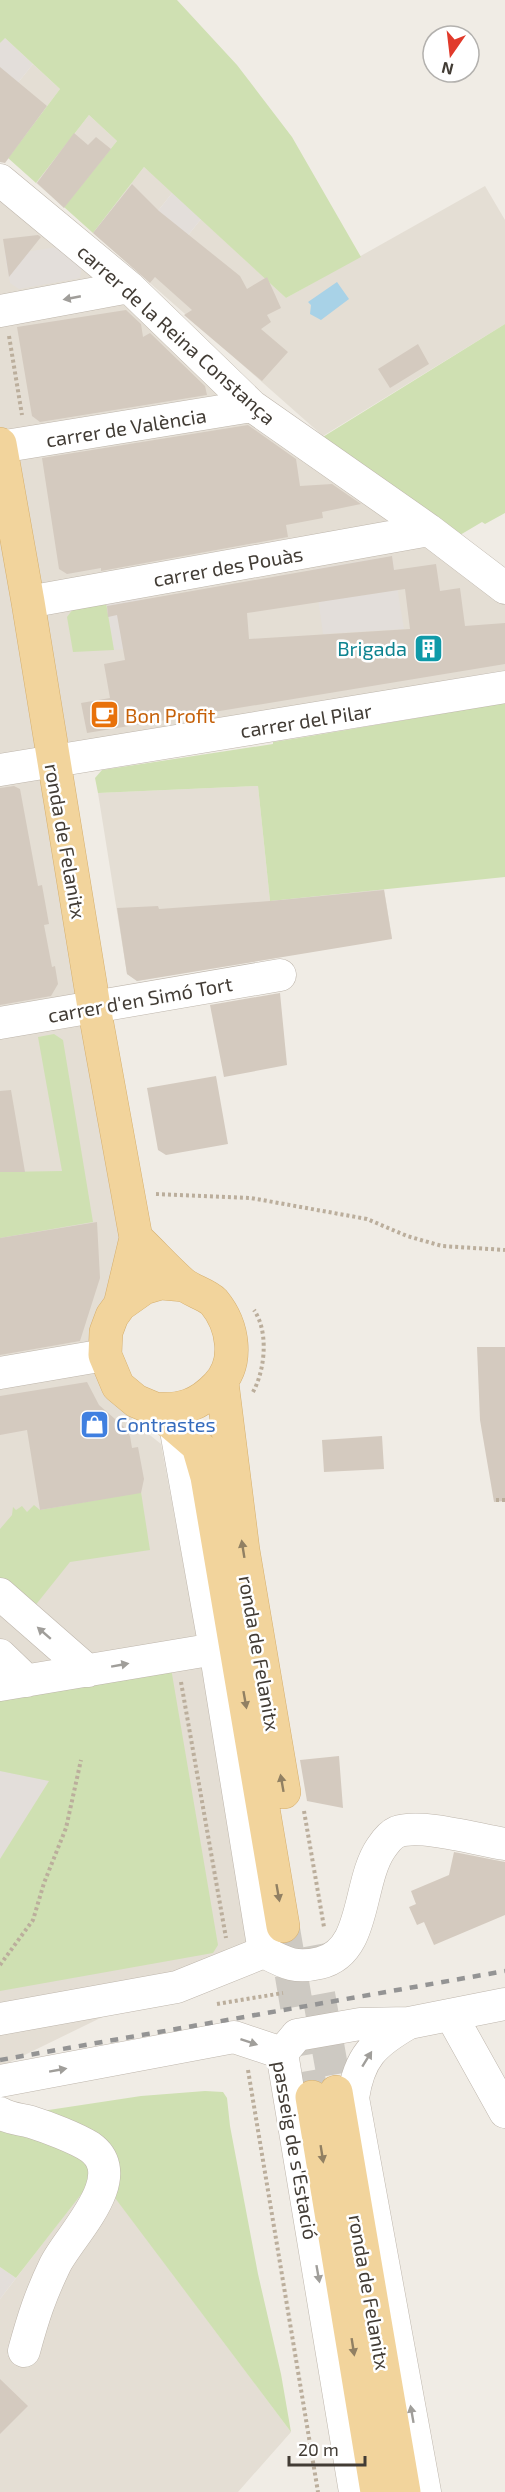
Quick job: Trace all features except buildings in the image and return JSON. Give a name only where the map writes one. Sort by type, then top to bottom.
[{"type":"main road","name":"ronda de Felanitx","points":[[0,446],[28,602],[52,761],[94,1007],[136,1238]]},
{"type":"main road","points":[[136,1238],[184,1285],[213,1301],[228,1325],[232,1346],[230,1362],[222,1382],[205,1399],[165,1417],[136,1401],[118,1386],[105,1355],[106,1332],[112,1316],[120,1305],[144,1288],[161,1283],[184,1285]]},
{"type":"main road","points":[[120,1305],[136,1238]]},
{"type":"main road","name":"ronda de Felanitx","points":[[165,1417],[198,1446],[207,1477],[295,1925],[222,1382]]},
{"type":"main road","name":"ronda de Felanitx","points":[[376,2492],[324,2094],[404,2492]]},
{"type":"street","name":"carrer de la Reina Constança","points":[[0,180],[129,287],[252,406],[429,530],[505,588]]},
{"type":"street","points":[[0,311],[129,287]]},
{"type":"street","name":"carrer de València","points":[[0,446],[252,406]]},
{"type":"street","name":"carrer des Pouàs","points":[[28,602],[429,530]]},
{"type":"street","name":"carrer del Pilar","points":[[0,770],[505,687]]},
{"type":"street","name":"carrer d'en Simó Tort","points":[[0,1023],[280,975]]},
{"type":"street","points":[[0,1373],[105,1355]]},
{"type":"street","points":[[165,1417],[215,1649],[264,1952]]},
{"type":"street","points":[[0,1594],[88,1671]]},
{"type":"street","points":[[0,1655],[14,1683],[215,1649]]},
{"type":"street","points":[[0,2019],[177,1988],[264,1952],[289,1965],[329,1960],[338,1953],[355,1932],[372,1862],[395,1833],[411,1829],[505,1844]]},
{"type":"street","points":[[282,2053],[297,2035],[360,2024],[409,2023],[505,2004]]},
{"type":"street","points":[[451,2015],[505,2112]]},
{"type":"street","points":[[409,2023],[384,2038],[366,2057],[356,2079],[353,2098],[426,2492]]},
{"type":"street","name":"passeig de s'Estació","points":[[0,2081],[234,2037],[282,2053],[356,2492]]},
{"type":"street","points":[[0,2113],[31,2122],[88,2146],[101,2157],[105,2169],[91,2213],[59,2257],[38,2300],[24,2351]]},
{"type":"path","points":[[129,1197],[155,1194],[250,1198],[367,1219],[407,1236],[442,1246],[505,1250]]},
{"type":"path","points":[[496,1500],[505,1500]]},
{"type":"path","points":[[176,1656],[218,1886],[226,1937],[225,1947]]},
{"type":"path","points":[[0,1965],[33,1920],[44,1883],[66,1828],[81,1760]]},
{"type":"path","points":[[248,2068],[318,2492]]},
{"type":"shaded area","points":[[4,37],[33,64],[0,105],[0,43]]},
{"type":"shaded area","points":[[33,64],[60,89],[8,158],[0,105]]},
{"type":"shaded area","points":[[89,115],[117,141],[64,207],[36,183]]},
{"type":"shaded area","points":[[144,167],[173,192],[121,257],[93,233]]},
{"type":"shaded area","points":[[485,186],[505,220],[505,324],[323,436],[150,283],[201,219],[286,298]]},
{"type":"shaded area","points":[[0,192],[505,592],[505,670],[65,747],[147,1221],[106,1391],[141,1428],[161,1444],[254,1943],[0,2067]]},
{"type":"shaded area","points":[[173,192],[201,219],[150,283],[121,257]]},
{"type":"shaded area","points":[[57,247],[82,267],[80,278],[19,289],[10,283],[5,255]]},
{"type":"shaded area","points":[[392,556],[404,629],[323,634],[314,569]]},
{"type":"shaded area","points":[[140,597],[147,647],[114,650],[106,603]]},
{"type":"shaded area","points":[[258,786],[270,901],[384,889],[392,938],[137,981],[127,974],[98,793]]},
{"type":"shaded area","points":[[0,1771],[49,1781],[0,1859]]},
{"type":"shaded area","points":[[97,2173],[291,2432],[238,2492],[0,2492],[0,2299]]},
{"type":"shaded area","points":[[0,2267],[16,2278],[0,2299]]},
{"type":"green space","points":[[0,0],[177,0],[237,65],[292,137],[361,257],[286,298],[144,167],[93,233],[64,207],[117,141],[89,115],[36,183],[8,158],[60,89],[5,38],[0,43]]},
{"type":"green space","points":[[505,324],[505,513],[485,524],[482,522],[460,535],[318,440]]},
{"type":"green space","points":[[106,603],[114,650],[73,652],[67,617],[73,609]]},
{"type":"green space","points":[[505,703],[505,877],[270,901],[258,786],[98,793],[95,778],[102,770],[273,744],[273,742]]},
{"type":"green space","points":[[54,1034],[63,1040],[93,1222],[0,1238],[0,1172],[62,1171],[38,1037]]},
{"type":"green space","points":[[141,1492],[150,1550],[70,1562],[34,1607],[0,1580],[0,1529],[12,1515],[13,1507],[16,1510],[22,1506],[27,1512],[34,1505],[40,1510]]},
{"type":"green space","points":[[171,1668],[218,1945],[213,1953],[0,1991],[0,1859],[49,1781],[0,1771],[0,1699]]},
{"type":"green space","points":[[205,2091],[223,2092],[227,2098],[230,2126],[258,2274],[281,2374],[291,2432],[97,2174],[16,2278],[0,2267],[0,2108],[42,2111],[141,2096]]},
{"type":"water","points":[[337,282],[349,299],[321,320],[310,314],[311,305],[308,302]]},
{"type":"tunnel","points":[[283,1926],[312,2097]]},
{"type":"tunnel","points":[[310,1946],[336,2092]]},
{"type":"railway","points":[[0,2060],[505,1971]]},
{"type":"place","name":"Brigada","points":[[428,648]]},
{"type":"place","name":"Bon Profit","points":[[104,715]]},
{"type":"place","name":"Contrastes","points":[[95,1424]]}]
